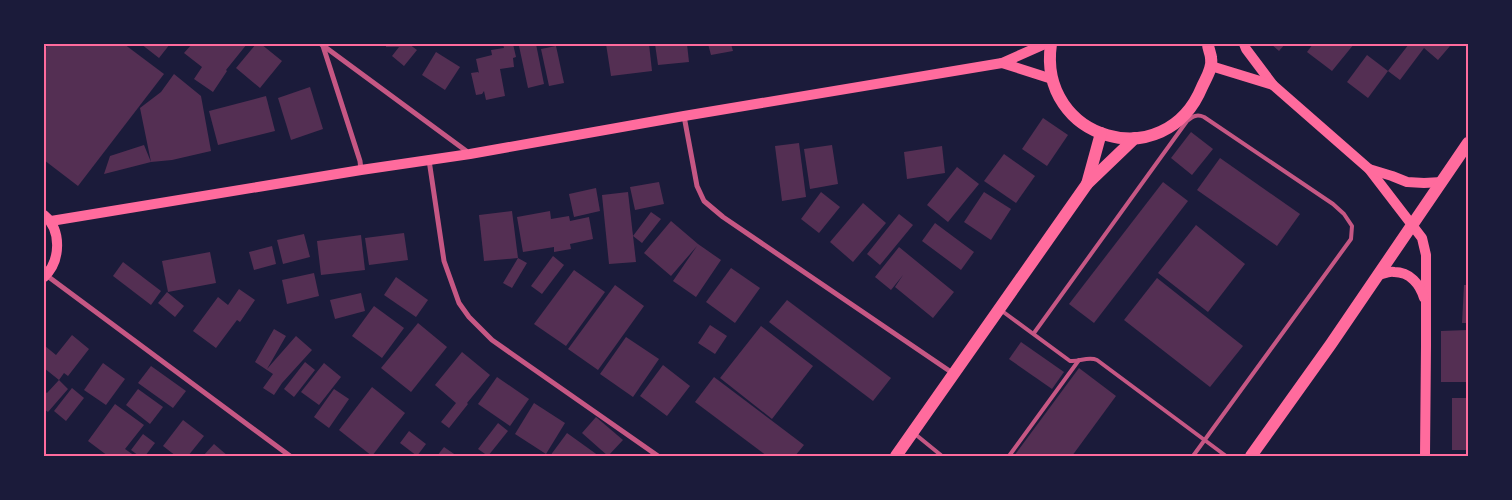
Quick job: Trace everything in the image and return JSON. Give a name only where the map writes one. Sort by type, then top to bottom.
[{"type":"main road","points":[[45,276],[54,261],[57,246],[56,233],[47,218],[470,154],[1002,63],[1045,44]]},
{"type":"main road","points":[[1051,44],[1050,66],[1052,79],[1056,91],[1070,112],[1089,128],[1101,133],[1112,137],[1136,138],[1166,129],[1184,117],[1197,100],[1211,66],[1208,44]]},
{"type":"main road","points":[[1244,44],[1273,85],[1369,169],[1422,238],[1426,255],[1425,456]]},
{"type":"main road","points":[[1002,63],[1052,79]]},
{"type":"main road","points":[[1211,66],[1273,85]]},
{"type":"main road","points":[[1087,184],[1101,133]]},
{"type":"main road","points":[[896,456],[1087,184],[1136,138]]},
{"type":"main road","points":[[1251,456],[1413,226],[1468,143]]},
{"type":"main road","points":[[1369,169],[1407,182],[1442,182]]},
{"type":"main road","points":[[1378,275],[1394,272],[1410,276],[1421,288],[1425,303]]},
{"type":"street","points":[[322,44],[470,154]]},
{"type":"street","points":[[322,44],[360,161],[360,170]]},
{"type":"street","points":[[684,116],[697,186],[704,200],[723,217],[955,374]]},
{"type":"street","points":[[429,160],[444,261],[458,303],[492,340],[658,456]]},
{"type":"street","points":[[45,276],[290,456]]},
{"type":"lane","points":[[1034,333],[1187,121],[1196,115],[1204,117],[1333,204],[1344,214],[1352,226],[1351,239],[1193,456]]},
{"type":"lane","points":[[1000,310],[1070,361],[1089,358],[1097,360],[1226,456]]},
{"type":"lane","points":[[1009,456],[1079,360]]},
{"type":"lane","points":[[913,433],[942,456]]},
{"type":"building","points":[[49,44],[124,44],[164,74],[78,186],[44,160],[44,50]]},
{"type":"building","points":[[141,44],[170,44],[159,58]]},
{"type":"building","points":[[192,44],[247,44],[226,70],[213,92],[194,79],[202,67],[184,53]]},
{"type":"building","points":[[256,44],[261,44],[282,61],[260,88],[236,68]]},
{"type":"building","points":[[386,44],[409,44],[417,50],[404,66],[392,56],[399,47],[386,47]]},
{"type":"building","points":[[503,44],[513,44],[516,57],[513,58],[514,67],[500,69],[505,96],[486,100],[484,91],[482,94],[476,95],[471,73],[479,73],[476,59],[492,55],[491,50],[504,48]]},
{"type":"building","points":[[536,44],[544,84],[528,88],[519,46]]},
{"type":"building","points":[[606,44],[649,44],[652,71],[611,76]]},
{"type":"building","points":[[655,44],[687,44],[689,62],[658,65]]},
{"type":"building","points":[[708,44],[731,44],[733,51],[711,55]]},
{"type":"building","points":[[1271,44],[1285,44],[1279,51]]},
{"type":"building","points":[[1313,44],[1354,44],[1332,71],[1307,52]]},
{"type":"building","points":[[1409,44],[1448,44],[1450,46],[1438,60],[1424,48],[1400,80],[1388,71]]},
{"type":"building","points":[[556,46],[564,83],[549,86],[541,49]]},
{"type":"building","points":[[436,52],[460,67],[445,90],[422,75]]},
{"type":"building","points":[[1367,55],[1388,71],[1368,98],[1347,82]]},
{"type":"building","points":[[174,74],[201,96],[211,151],[172,160],[151,162],[140,108],[161,92]]},
{"type":"building","points":[[310,87],[323,129],[291,140],[278,98]]},
{"type":"building","points":[[266,96],[275,131],[218,145],[209,111]]},
{"type":"building","points":[[1043,118],[1068,135],[1047,166],[1022,149]]},
{"type":"building","points":[[1191,132],[1213,149],[1192,175],[1171,158]]},
{"type":"building","points":[[799,143],[806,197],[782,201],[775,146]]},
{"type":"building","points":[[144,145],[151,162],[104,174],[110,156]]},
{"type":"building","points":[[832,145],[838,184],[810,189],[804,149]]},
{"type":"building","points":[[942,146],[945,173],[907,179],[904,152]]},
{"type":"building","points":[[1004,154],[1035,176],[1016,203],[984,181]]},
{"type":"building","points":[[1220,158],[1300,214],[1277,246],[1197,190]]},
{"type":"building","points":[[957,167],[979,184],[948,222],[927,205]]},
{"type":"building","points":[[659,182],[664,204],[635,210],[630,187]]},
{"type":"building","points":[[1163,182],[1188,201],[1094,323],[1069,304]]},
{"type":"building","points":[[596,188],[600,211],[574,217],[569,194]]},
{"type":"building","points":[[628,192],[636,262],[609,264],[602,195]]},
{"type":"building","points":[[821,192],[840,207],[819,233],[801,219]]},
{"type":"building","points":[[984,192],[1011,209],[991,240],[964,222]]},
{"type":"building","points":[[863,203],[886,223],[853,262],[830,242]]},
{"type":"building","points":[[512,211],[518,258],[484,261],[479,215]]},
{"type":"building","points":[[550,211],[551,219],[569,216],[570,221],[589,217],[593,239],[570,244],[571,249],[554,252],[554,247],[523,252],[517,217]]},
{"type":"building","points":[[651,212],[661,219],[642,243],[633,236]]},
{"type":"building","points":[[899,214],[913,225],[880,265],[867,254]]},
{"type":"building","points":[[671,221],[698,244],[721,260],[696,297],[673,281],[697,246],[671,276],[644,253]]},
{"type":"building","points":[[935,223],[974,252],[961,270],[922,241]]},
{"type":"building","points":[[1196,225],[1245,264],[1208,312],[1158,273]]},
{"type":"building","points":[[404,233],[408,260],[369,265],[365,238]]},
{"type":"building","points":[[304,234],[310,257],[283,264],[277,240]]},
{"type":"building","points":[[361,235],[365,270],[321,275],[317,241]]},
{"type":"building","points":[[272,246],[276,264],[254,270],[249,252]]},
{"type":"building","points":[[899,247],[954,292],[933,318],[895,287],[903,275],[891,290],[875,277]]},
{"type":"building","points":[[210,252],[216,283],[168,292],[162,261]]},
{"type":"building","points":[[553,256],[564,265],[542,294],[531,286]]},
{"type":"building","points":[[518,258],[527,263],[512,288],[503,283]]},
{"type":"building","points":[[123,262],[161,291],[151,305],[113,276]]},
{"type":"building","points":[[731,268],[760,288],[735,323],[706,302]]},
{"type":"building","points":[[574,270],[605,292],[566,346],[534,324]]},
{"type":"building","points":[[314,273],[319,296],[287,304],[282,280]]},
{"type":"building","points":[[396,277],[428,300],[416,317],[384,295]]},
{"type":"building","points":[[1157,278],[1243,346],[1210,387],[1124,320]]},
{"type":"building","points":[[615,285],[644,306],[598,370],[568,349]]},
{"type":"building","points":[[1464,285],[1468,285],[1468,323],[1462,323]]},
{"type":"building","points":[[239,289],[255,300],[240,322],[237,320],[216,348],[193,331],[218,297],[228,305]]},
{"type":"building","points":[[167,292],[184,306],[175,317],[158,303]]},
{"type":"building","points":[[361,293],[365,311],[335,319],[330,300]]},
{"type":"building","points":[[787,300],[891,378],[873,401],[769,322]]},
{"type":"building","points":[[374,306],[404,328],[382,358],[352,336]]},
{"type":"building","points":[[418,323],[447,347],[411,392],[381,368]]},
{"type":"building","points":[[710,325],[727,336],[715,354],[698,343]]},
{"type":"building","points":[[761,326],[813,366],[772,419],[720,378]]},
{"type":"building","points":[[274,329],[286,336],[267,369],[296,336],[312,350],[282,383],[274,395],[263,388],[273,374],[255,362]]},
{"type":"building","points":[[1468,330],[1468,382],[1441,382],[1441,331]]},
{"type":"building","points":[[72,335],[89,349],[68,376],[64,373],[59,380],[44,368],[44,347],[56,355]]},
{"type":"building","points":[[626,337],[659,359],[633,397],[600,374]]},
{"type":"building","points":[[1021,342],[1064,372],[1052,389],[1009,359]]},
{"type":"building","points":[[462,352],[490,375],[449,428],[441,422],[456,403],[435,385]]},
{"type":"building","points":[[305,362],[315,370],[294,397],[284,389]]},
{"type":"building","points":[[103,363],[125,379],[106,405],[84,390]]},
{"type":"building","points":[[324,363],[341,377],[319,405],[301,392]]},
{"type":"building","points":[[663,365],[690,386],[667,416],[640,396]]},
{"type":"building","points":[[151,366],[186,391],[173,408],[138,383]]},
{"type":"building","points":[[1079,368],[1116,396],[1072,456],[1014,456]]},
{"type":"building","points":[[497,377],[529,399],[510,426],[478,404]]},
{"type":"building","points":[[714,377],[804,445],[795,456],[767,456],[695,402]]},
{"type":"building","points":[[59,380],[68,389],[48,412],[44,409],[44,391],[47,393]]},
{"type":"building","points":[[372,387],[405,413],[372,456],[339,430]]},
{"type":"building","points":[[72,388],[84,398],[66,421],[54,411]]},
{"type":"building","points":[[138,389],[163,407],[150,424],[126,405]]},
{"type":"building","points":[[334,389],[349,399],[329,428],[314,417]]},
{"type":"building","points":[[1452,398],[1468,398],[1468,450],[1452,450]]},
{"type":"building","points":[[534,403],[565,423],[546,454],[515,434]]},
{"type":"building","points":[[115,404],[144,425],[125,449],[135,456],[108,456],[88,441]]},
{"type":"building","points":[[596,417],[623,440],[608,456],[582,433]]},
{"type":"building","points":[[183,420],[204,436],[188,456],[176,456],[163,446]]},
{"type":"building","points":[[498,423],[508,431],[488,456],[478,449]]},
{"type":"building","points":[[409,431],[426,444],[417,456],[400,443]]},
{"type":"building","points":[[567,433],[599,456],[550,456]]},
{"type":"building","points":[[143,434],[155,443],[145,456],[139,456],[131,450]]},
{"type":"building","points":[[214,444],[228,456],[203,456]]},
{"type":"building","points":[[444,447],[457,456],[437,456]]}]
